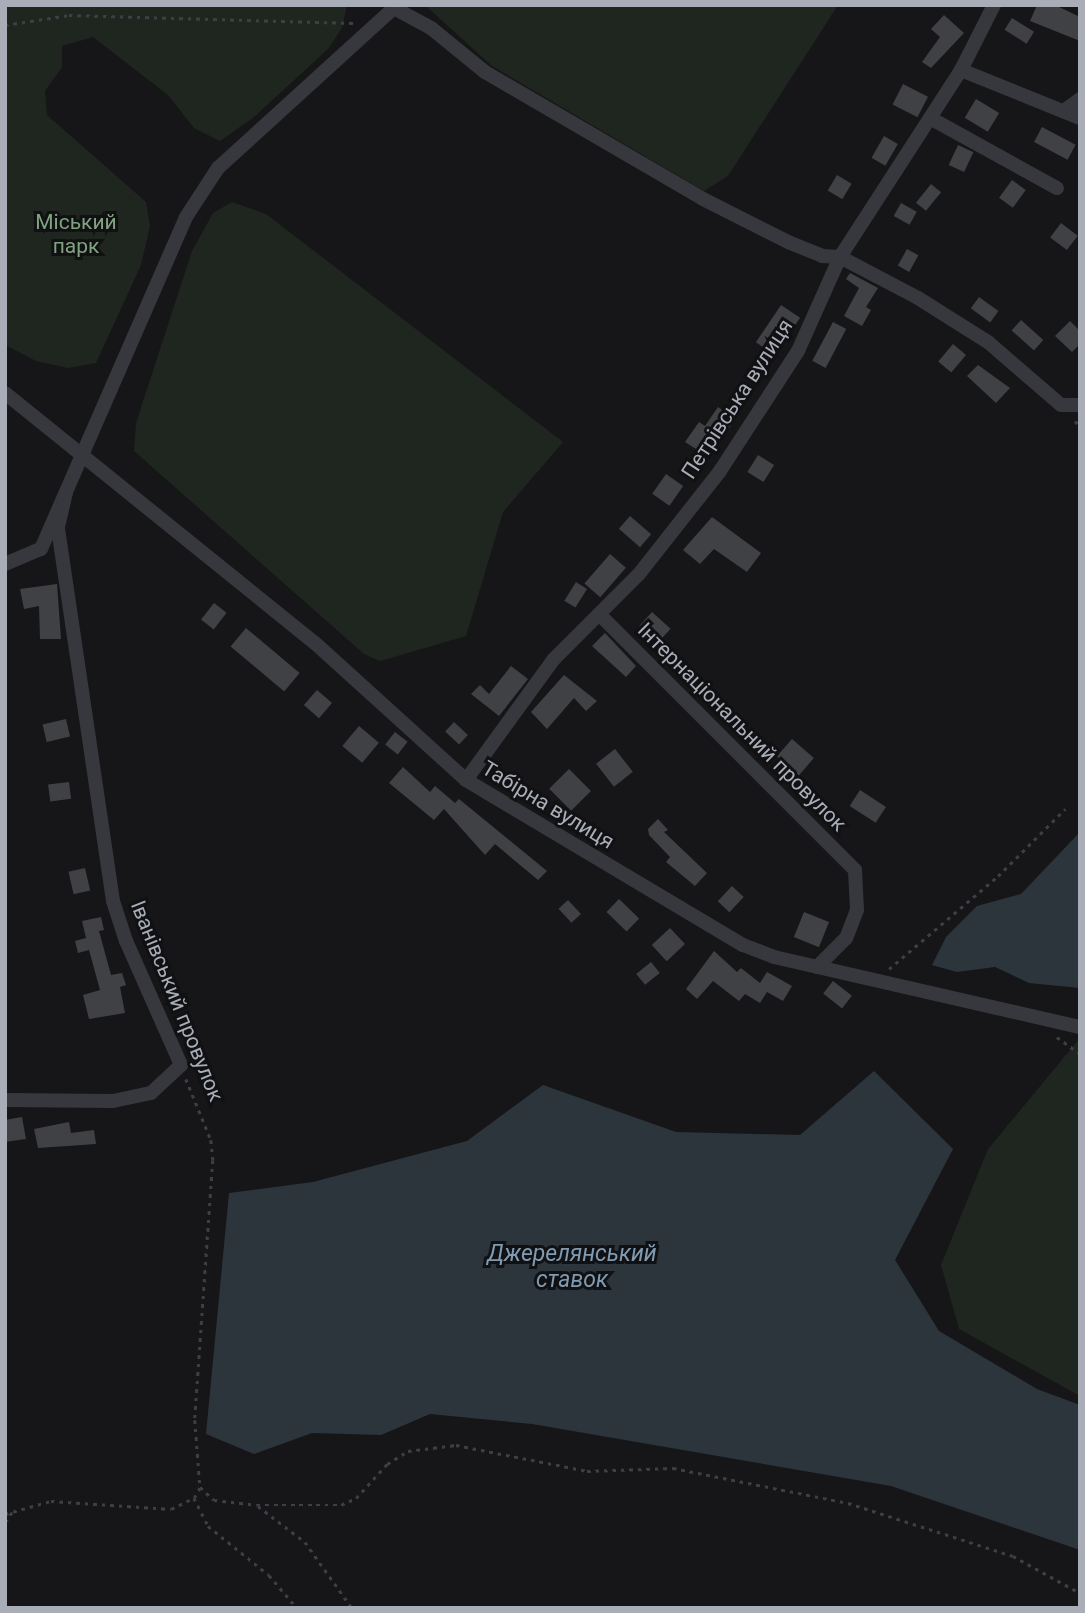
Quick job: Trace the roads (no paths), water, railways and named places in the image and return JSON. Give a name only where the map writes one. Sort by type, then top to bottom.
[{"type":"street","name":"Петрівська вулиця","points":[[466,780],[554,659],[639,574],[720,471],[798,351],[840,257],[961,70],[994,5]]},
{"type":"street","points":[[5,564],[41,549],[187,217],[218,168],[395,7],[431,28],[485,72],[703,199],[822,257],[840,257],[988,342],[1061,405],[1080,405]]},
{"type":"street","points":[[961,70],[1080,118]]},
{"type":"street","points":[[1065,110],[1080,99]]},
{"type":"street","points":[[930,117],[1057,188]]},
{"type":"street","name":"Табірна вулиця","points":[[5,393],[84,452],[315,643],[466,780],[743,945],[817,967],[1080,1027]]},
{"type":"street","name":"Іванівський провулок","points":[[5,1100],[113,1101],[152,1093],[181,1065],[126,941],[113,901],[58,527],[66,492]]},
{"type":"street","name":"Інтернаціональний провулок","points":[[599,614],[855,870],[857,910],[850,929],[817,967]]},
{"type":"water","points":[[1080,832],[1080,988],[1029,983],[995,967],[957,972],[932,965],[946,937],[977,906],[1021,894]]},
{"type":"water","name":"Джерелянський ставок","points":[[874,1071],[953,1149],[895,1260],[939,1331],[1037,1389],[1080,1405],[1080,1550],[891,1486],[532,1424],[430,1414],[381,1435],[312,1433],[254,1454],[206,1434],[229,1193],[313,1182],[467,1141],[543,1085],[676,1132],[800,1135]]},
{"type":"park label","name":"Міський парк","points":[[76,234]]}]
